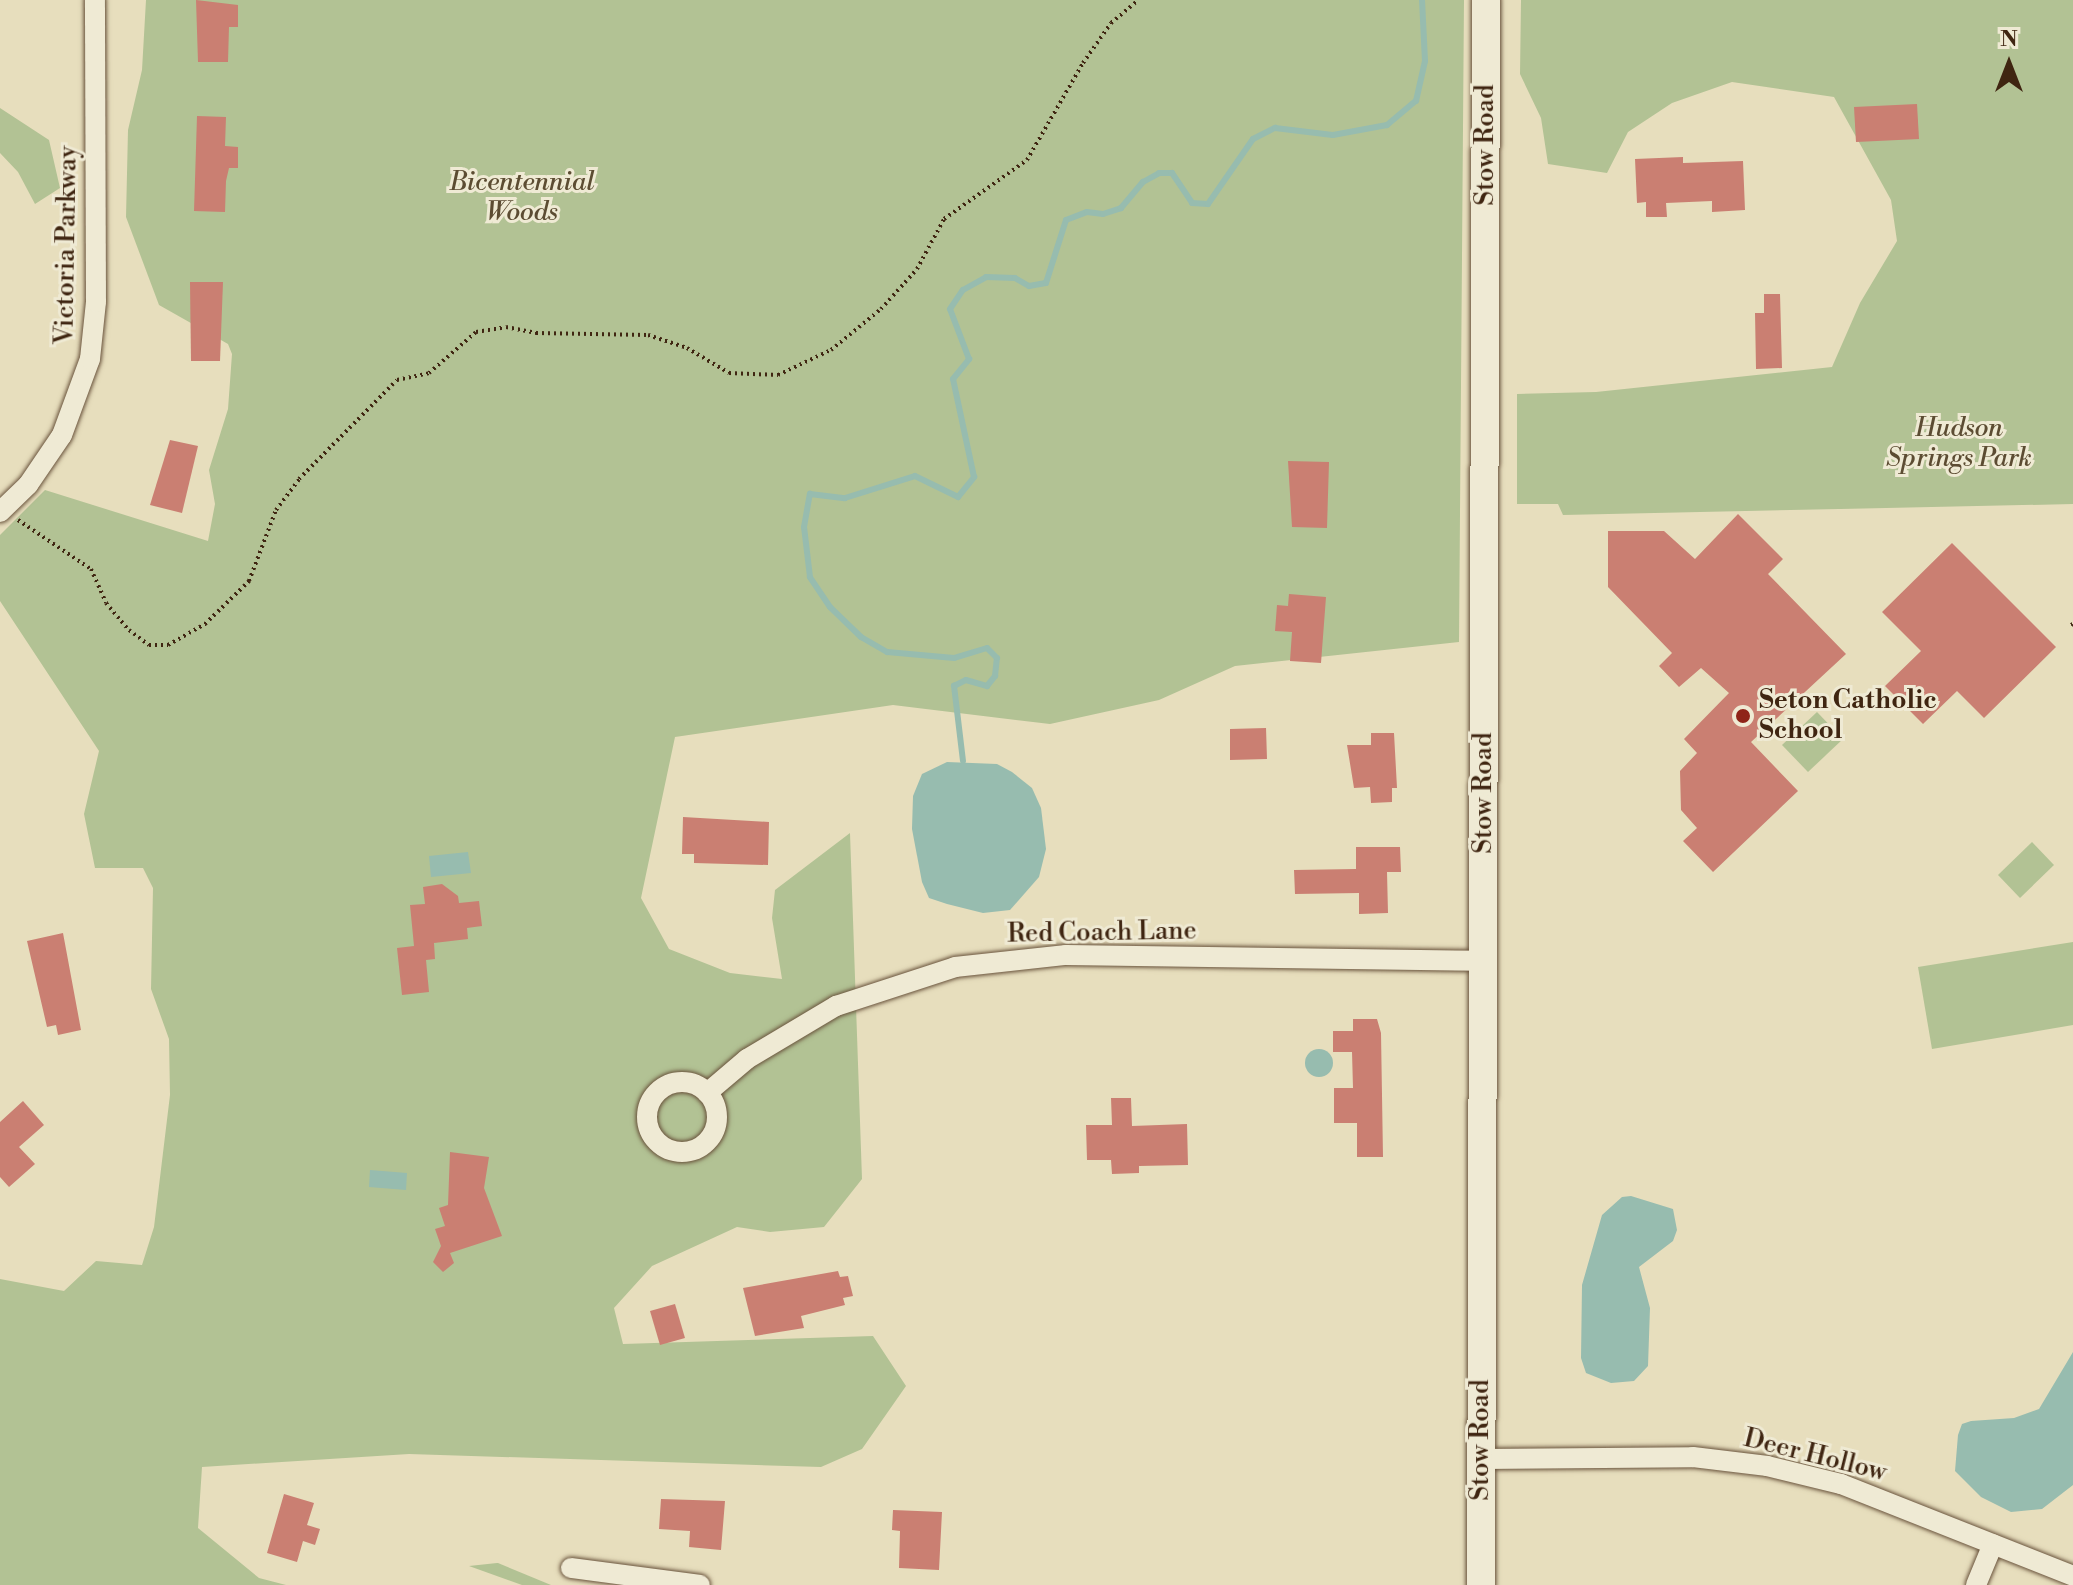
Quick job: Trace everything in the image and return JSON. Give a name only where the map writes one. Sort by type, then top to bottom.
[{"type":"street","name":"Victoria Parkway","points":[[8,515],[62,435],[90,359],[96,302],[95,0]]},
{"type":"street","name":"Stow Road","points":[[1481,1585],[1486,0]]},
{"type":"street","name":"Red Coach Lane","points":[[707,1093],[747,1059],[836,1006],[955,967],[1066,955],[1483,961]]},
{"type":"street","name":"Deer Hollow","points":[[1482,1459],[1693,1457],[1767,1466],[1841,1484],[2073,1576]]},
{"type":"street","points":[[1976,1585],[1993,1544]]},
{"type":"street","points":[[571,1568],[700,1585]]},
{"type":"path","points":[[8,515],[91,569],[106,603],[129,630],[149,645],[168,645],[205,624],[249,581],[276,510],[299,479],[397,380],[429,373],[476,332],[506,327],[536,333],[648,335],[687,348],[729,373],[778,375],[831,350],[881,309],[917,269],[944,219],[1027,160],[1083,63],[1111,23],[1138,0]]},
{"type":"green space","name":"Bicentennial Woods","points":[[146,0],[1464,0],[1459,642],[1235,666],[1159,700],[1050,724],[893,705],[675,737],[641,898],[669,949],[730,973],[782,979],[772,918],[775,890],[850,833],[862,1179],[824,1227],[770,1232],[737,1227],[652,1266],[614,1308],[623,1344],[873,1336],[906,1386],[862,1449],[821,1467],[409,1454],[202,1467],[198,1528],[259,1578],[286,1585],[0,1585],[0,1279],[64,1291],[96,1261],[142,1265],[154,1227],[170,1095],[169,1039],[151,989],[153,888],[143,868],[95,868],[84,814],[99,751],[0,601],[0,535],[45,490],[208,541],[215,504],[209,470],[228,409],[232,354],[228,344],[159,305],[126,217],[128,130],[142,70]]},
{"type":"green space","name":"Hudson Springs Park","points":[[1521,0],[2073,0],[2073,504],[1563,515],[1558,504],[1517,504],[1517,394],[1596,392],[1832,367],[1860,303],[1897,241],[1891,200],[1834,97],[1732,82],[1672,103],[1628,132],[1607,173],[1548,164],[1541,118],[1520,74]]},
{"type":"green space","points":[[0,108],[49,140],[60,188],[35,204],[18,172],[0,153]]},
{"type":"green space","points":[[1817,712],[1843,739],[1808,772],[1782,745]]},
{"type":"green space","points":[[2032,842],[2054,865],[2020,898],[1998,875]]},
{"type":"green space","points":[[2073,942],[2073,1025],[1932,1049],[1918,967]]},
{"type":"green space","points":[[497,1563],[551,1585],[522,1585],[469,1566]]},
{"type":"water","points":[[947,762],[997,764],[1032,788],[1041,808],[1046,849],[1039,877],[1010,910],[983,913],[947,904],[929,898],[922,882],[912,829],[913,796],[922,774]]},
{"type":"water","points":[[468,852],[471,873],[431,877],[429,856]]},
{"type":"water","points":[[1319,1049],[1329,1053],[1333,1063],[1329,1073],[1319,1077],[1309,1073],[1305,1063],[1309,1053]]},
{"type":"water","points":[[370,1170],[407,1173],[406,1190],[369,1187]]},
{"type":"water","points":[[1631,1196],[1673,1209],[1677,1230],[1673,1241],[1639,1267],[1650,1308],[1648,1366],[1634,1381],[1611,1383],[1586,1373],[1581,1358],[1582,1285],[1602,1215],[1622,1197]]},
{"type":"water","points":[[2073,1352],[2073,1485],[2042,1509],[2011,1512],[1981,1497],[1955,1471],[1962,1424],[2014,1418],[2039,1409]]},
{"type":"building","points":[[196,0],[238,5],[238,27],[229,27],[228,62],[198,62]]},
{"type":"building","points":[[1917,104],[1919,139],[1856,142],[1854,107]]},
{"type":"building","points":[[197,116],[226,117],[225,146],[238,147],[238,168],[229,168],[226,181],[225,212],[194,211]]},
{"type":"building","points":[[1683,157],[1683,163],[1743,161],[1745,210],[1712,212],[1712,201],[1666,203],[1667,217],[1646,217],[1646,202],[1637,203],[1635,159]]},
{"type":"building","points":[[190,282],[223,282],[220,361],[191,361]]},
{"type":"building","points":[[1764,294],[1780,294],[1782,368],[1756,369],[1755,313],[1764,313]]},
{"type":"building","points":[[170,440],[198,446],[182,513],[150,505]]},
{"type":"building","points":[[1288,461],[1329,462],[1327,528],[1292,527]]},
{"type":"building","name":"Seton Catholic School","points":[[1738,514],[1783,559],[1768,574],[1846,654],[1751,742],[1798,791],[1713,872],[1683,841],[1697,828],[1681,810],[1680,771],[1697,753],[1684,739],[1729,693],[1701,668],[1679,687],[1659,666],[1672,653],[1608,587],[1608,531],[1664,531],[1695,559]]},
{"type":"building","points":[[1952,543],[2056,647],[1984,718],[1957,691],[1923,724],[1885,686],[1921,651],[1882,612]]},
{"type":"building","points":[[1289,594],[1326,597],[1321,663],[1290,661],[1292,632],[1275,631],[1277,605],[1288,606]]},
{"type":"building","points":[[1266,728],[1267,759],[1230,760],[1230,729]]},
{"type":"building","points":[[1371,733],[1394,733],[1397,788],[1392,788],[1392,802],[1371,803],[1370,787],[1354,788],[1347,745],[1371,745]]},
{"type":"building","points":[[683,817],[769,822],[768,865],[694,863],[694,854],[682,854]]},
{"type":"building","points":[[1356,847],[1400,847],[1401,872],[1387,872],[1388,913],[1359,914],[1359,893],[1295,894],[1294,870],[1356,869]]},
{"type":"building","points":[[442,884],[458,896],[459,903],[479,901],[482,926],[467,928],[468,939],[434,943],[435,959],[426,960],[429,992],[402,995],[397,948],[414,946],[410,905],[425,904],[423,887]]},
{"type":"building","points":[[63,933],[81,1030],[58,1035],[56,1025],[47,1027],[27,941]]},
{"type":"building","points":[[1353,1019],[1377,1019],[1381,1033],[1383,1157],[1357,1157],[1357,1123],[1334,1123],[1334,1088],[1353,1088],[1352,1052],[1333,1052],[1333,1031],[1353,1031]]},
{"type":"building","points":[[1111,1098],[1131,1098],[1132,1126],[1187,1124],[1188,1165],[1139,1166],[1139,1173],[1112,1174],[1111,1160],[1087,1160],[1086,1125],[1112,1125]]},
{"type":"building","points":[[23,1101],[44,1125],[19,1147],[35,1164],[9,1187],[0,1177],[0,1122]]},
{"type":"building","points":[[450,1152],[489,1157],[484,1188],[502,1236],[450,1253],[454,1263],[443,1272],[433,1262],[441,1246],[435,1229],[445,1226],[439,1208],[448,1205]]},
{"type":"building","points":[[838,1271],[840,1277],[848,1276],[853,1296],[843,1298],[845,1305],[801,1316],[804,1328],[755,1336],[743,1288]]},
{"type":"building","points":[[675,1304],[685,1338],[660,1345],[650,1311]]},
{"type":"building","points":[[284,1494],[314,1503],[307,1525],[320,1529],[315,1545],[303,1541],[297,1562],[267,1553]]},
{"type":"building","points":[[661,1499],[725,1501],[721,1550],[689,1547],[690,1531],[659,1529]]},
{"type":"building","points":[[893,1510],[942,1512],[939,1570],[899,1568],[900,1531],[892,1530]]},
{"type":"waterway","points":[[963,761],[954,686],[966,680],[987,686],[995,676],[997,658],[987,648],[954,658],[887,652],[861,637],[830,607],[810,577],[804,527],[810,494],[845,498],[915,476],[958,497],[974,477],[953,379],[969,359],[950,309],[963,290],[986,277],[1015,278],[1029,286],[1046,283],[1066,220],[1087,212],[1103,214],[1121,208],[1143,182],[1159,173],[1172,173],[1192,203],[1208,204],[1253,139],[1275,128],[1333,135],[1387,125],[1416,101],[1425,61],[1422,0]]},
{"type":"place","name":"Seton Catholic School","points":[[1743,716]]}]
